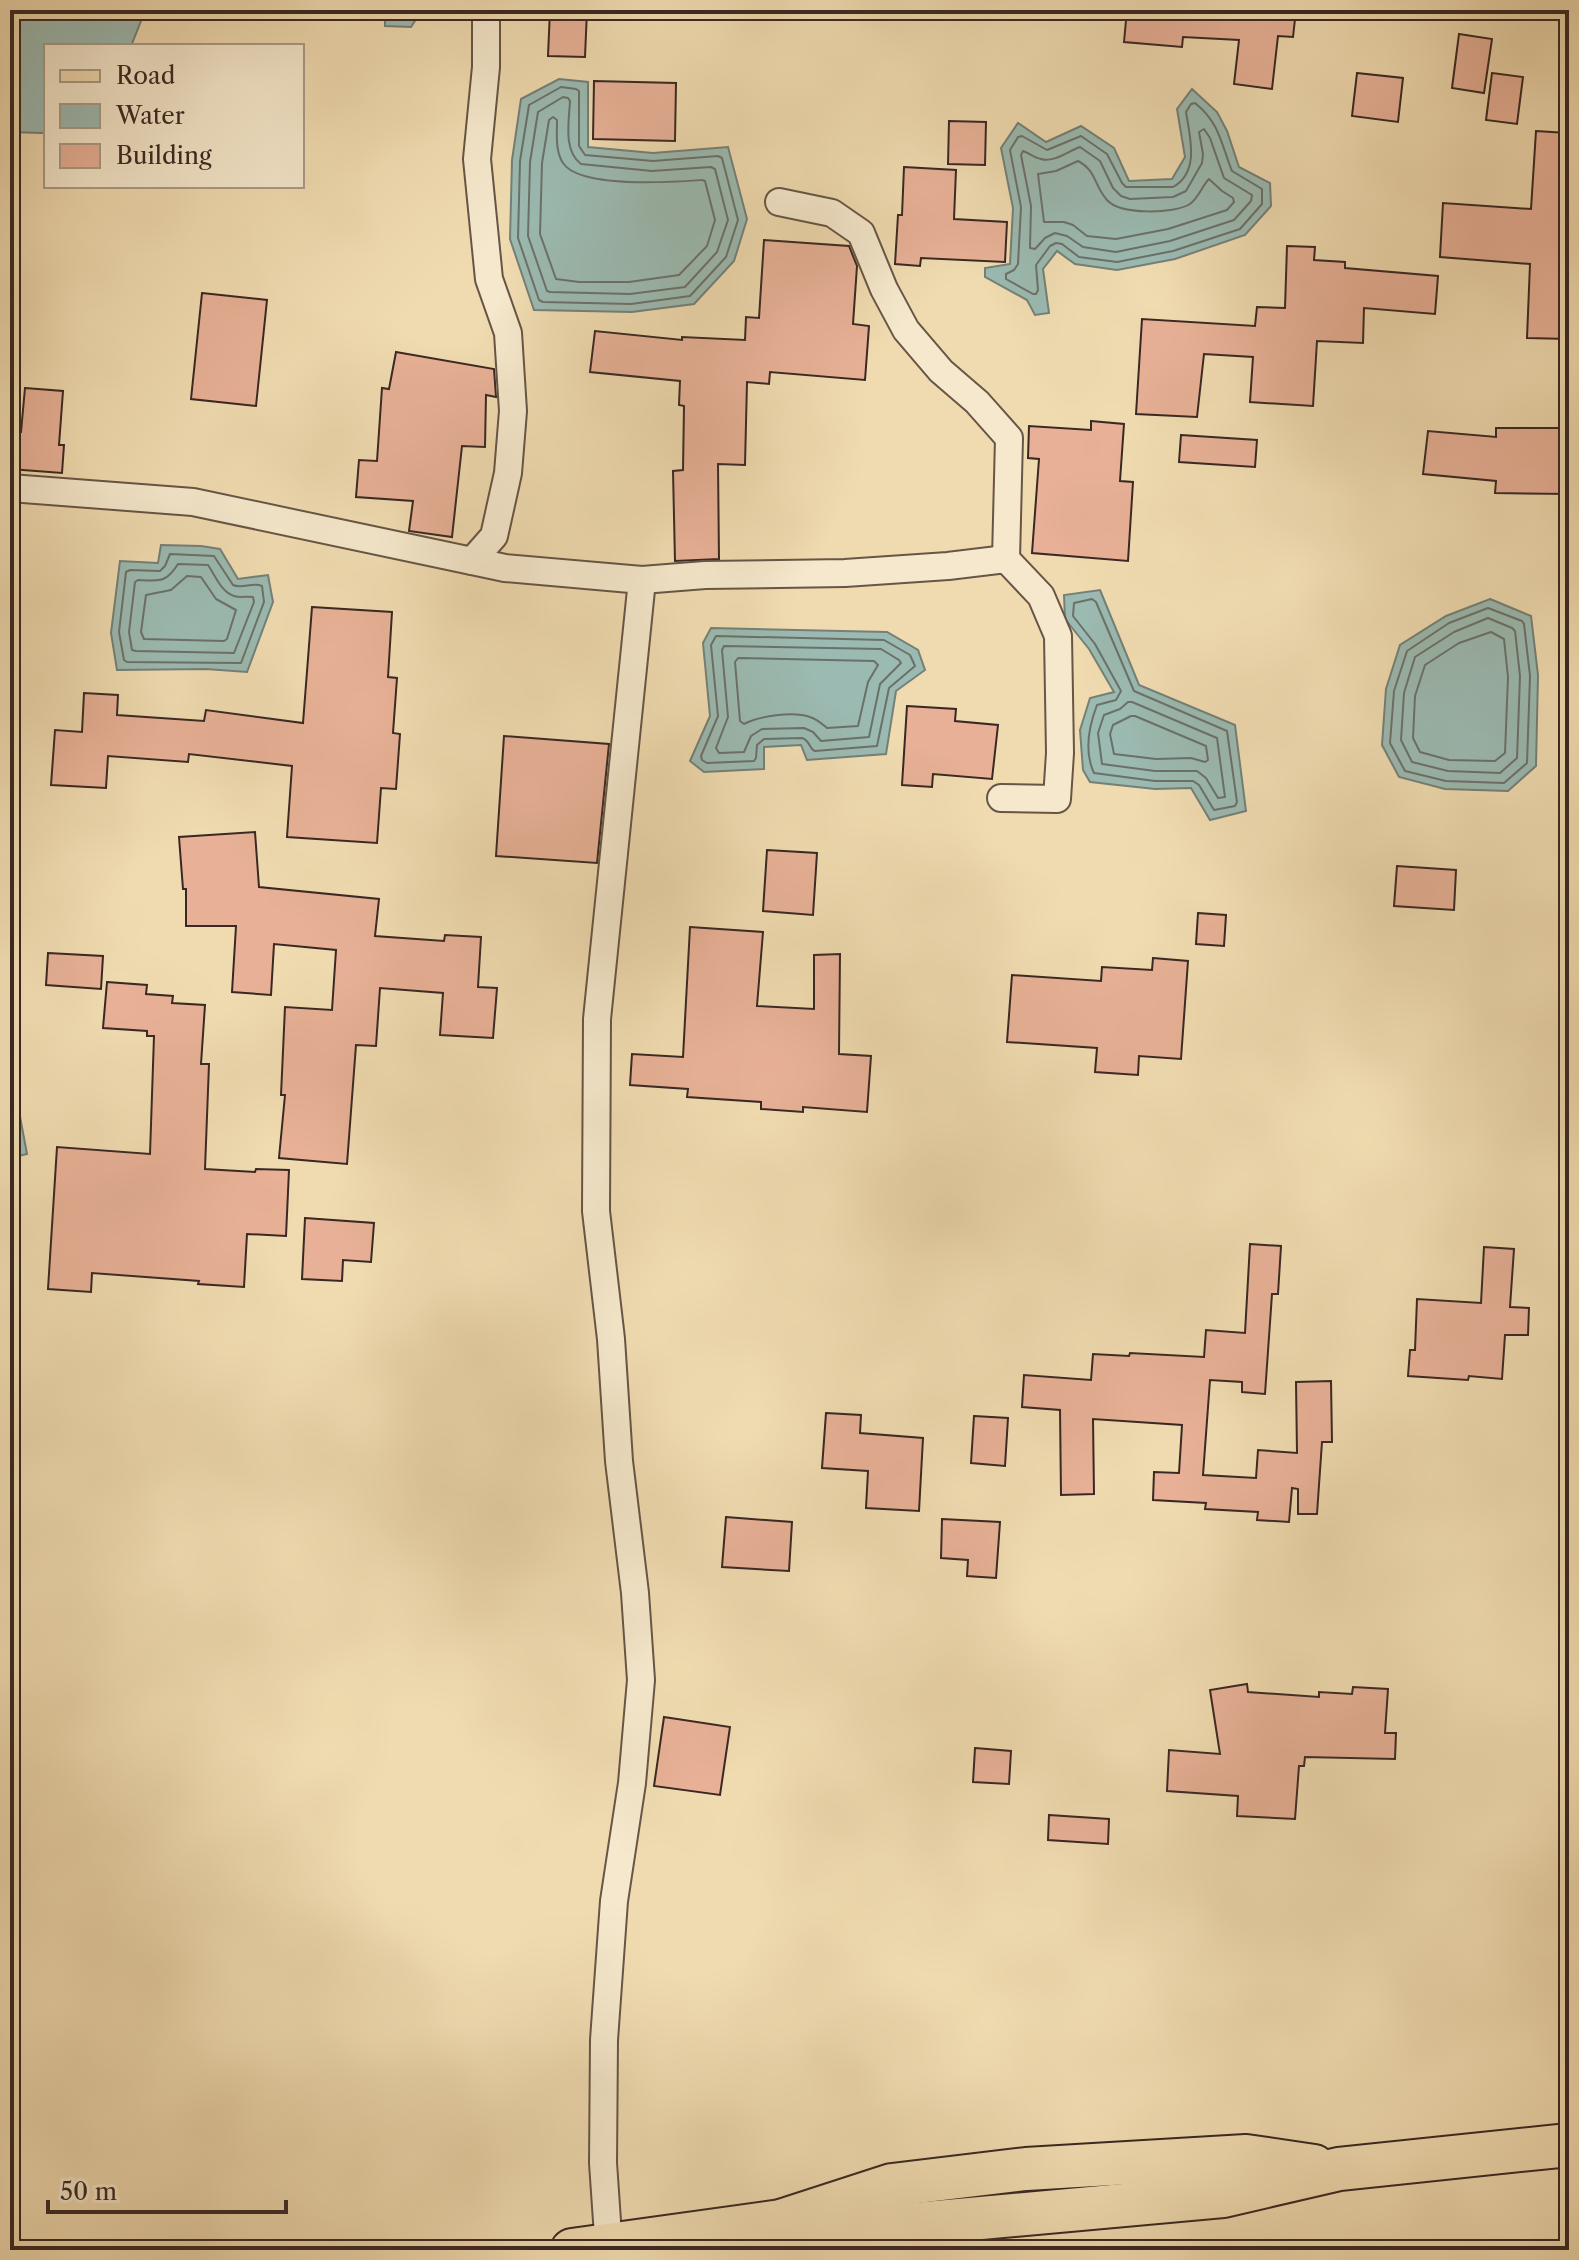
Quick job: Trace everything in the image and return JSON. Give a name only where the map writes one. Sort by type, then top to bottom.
[{"type":"main road","points":[[597,2248],[781,2221],[882,2227],[1223,2196],[1339,2169],[1569,2145]]},
{"type":"street","points":[[472,561],[494,536],[508,473],[513,411],[508,333],[489,279],[477,159],[486,67],[486,10]]},
{"type":"street","points":[[779,202],[832,213],[861,233],[884,289],[906,330],[941,371],[977,402],[1009,438],[1006,559],[1041,596],[1058,636],[1060,753],[1057,799],[1001,798]]},
{"type":"street","points":[[10,488],[193,502],[505,568],[642,580],[705,575],[845,573],[1006,559]]},
{"type":"street","points":[[597,2248],[603,2163],[604,2040],[614,1901],[632,1783],[641,1680],[635,1593],[619,1461],[611,1339],[596,1211],[597,1019],[642,580]]},
{"type":"water","points":[[10,10],[142,10],[143,16],[132,44],[44,44],[44,132],[10,132]]},
{"type":"water","points":[[379,10],[419,10],[420,13],[411,27],[385,26],[385,16]]},
{"type":"water","points":[[559,79],[588,82],[588,147],[653,153],[728,147],[747,219],[734,261],[694,304],[632,312],[534,310],[510,239],[512,160],[521,99]]},
{"type":"water","points":[[1192,89],[1217,112],[1239,167],[1270,183],[1271,206],[1245,235],[1175,259],[1117,270],[1075,264],[1057,251],[1043,269],[1049,313],[1035,315],[1027,300],[985,277],[985,268],[1010,264],[1013,208],[1001,148],[1018,123],[1046,142],[1081,126],[1114,148],[1129,181],[1172,179],[1185,157],[1177,109]]},
{"type":"water","points":[[161,545],[220,549],[238,579],[268,575],[273,602],[247,672],[117,670],[111,633],[120,561],[158,563]]},
{"type":"water","points":[[1100,590],[1139,685],[1235,725],[1246,811],[1210,820],[1191,788],[1155,789],[1090,782],[1083,770],[1080,730],[1090,698],[1114,692],[1089,649],[1065,619],[1064,595]]},
{"type":"water","points":[[1490,599],[1531,616],[1538,675],[1536,766],[1508,791],[1445,789],[1399,777],[1382,745],[1386,689],[1400,645],[1446,616]]},
{"type":"water","points":[[711,628],[887,632],[918,650],[925,670],[896,691],[886,754],[807,760],[801,745],[764,747],[764,769],[704,772],[690,761],[710,716],[703,643]]},
{"type":"water","points":[[10,1039],[15,1041],[16,1095],[27,1154],[10,1158]]},
{"type":"building","points":[[550,10],[587,10],[585,57],[548,56]]},
{"type":"building","points":[[1127,10],[1296,10],[1293,37],[1278,36],[1272,89],[1234,84],[1239,40],[1183,37],[1182,47],[1124,42]]},
{"type":"building","points":[[1459,34],[1492,39],[1484,93],[1452,88]]},
{"type":"building","points":[[1357,73],[1403,78],[1398,122],[1352,116]]},
{"type":"building","points":[[1492,73],[1523,77],[1517,124],[1486,120]]},
{"type":"building","points":[[594,81],[676,83],[675,141],[593,139]]},
{"type":"building","points":[[949,121],[986,122],[985,165],[948,164]]},
{"type":"building","points":[[1536,131],[1567,133],[1562,205],[1569,205],[1569,339],[1527,338],[1530,264],[1440,257],[1443,203],[1531,209]]},
{"type":"building","points":[[904,167],[956,170],[954,219],[1007,222],[1005,262],[921,258],[920,266],[895,264],[898,215],[902,215]]},
{"type":"building","points":[[764,240],[849,246],[857,266],[853,324],[869,326],[865,380],[770,372],[769,384],[747,382],[745,465],[718,464],[719,559],[675,561],[673,471],[683,470],[684,406],[679,405],[680,381],[590,372],[595,331],[682,340],[682,337],[745,340],[746,317],[759,318]]},
{"type":"building","points":[[1287,246],[1315,247],[1314,260],[1345,262],[1345,268],[1438,276],[1435,314],[1364,308],[1363,343],[1317,341],[1313,406],[1250,402],[1253,357],[1204,354],[1197,417],[1136,414],[1142,319],[1255,326],[1257,307],[1285,308]]},
{"type":"building","points":[[202,293],[267,300],[256,406],[191,399]]},
{"type":"building","points":[[396,352],[494,369],[496,397],[486,395],[485,447],[462,446],[452,537],[409,531],[413,501],[356,497],[359,460],[377,461],[382,388],[389,389]]},
{"type":"building","points":[[25,388],[63,391],[59,445],[64,445],[62,473],[10,469],[11,432],[21,432]]},
{"type":"building","points":[[1091,421],[1124,424],[1120,481],[1133,482],[1128,561],[1032,553],[1039,459],[1028,458],[1029,426],[1091,430]]},
{"type":"building","points":[[1496,428],[1569,428],[1569,494],[1495,493],[1496,481],[1423,474],[1428,431],[1496,437]]},
{"type":"building","points":[[1181,435],[1257,440],[1255,467],[1179,462]]},
{"type":"building","points":[[312,607],[392,612],[388,677],[397,678],[393,733],[400,734],[396,789],[381,788],[377,843],[287,837],[292,766],[189,754],[188,762],[108,756],[106,788],[51,785],[55,730],[82,732],[84,693],[118,695],[117,715],[204,721],[206,710],[303,723]]},
{"type":"building","points":[[907,706],[956,709],[955,721],[998,725],[992,779],[933,774],[932,787],[902,785]]},
{"type":"building","points":[[504,736],[609,744],[597,863],[496,856]]},
{"type":"building","points":[[255,832],[259,887],[379,899],[375,936],[444,941],[445,935],[481,937],[478,987],[497,988],[493,1038],[440,1035],[443,993],[380,988],[376,1046],[356,1045],[347,1164],[279,1158],[285,1095],[281,1095],[285,1007],[332,1010],[336,950],[274,944],[271,995],[232,992],[236,926],[186,926],[186,889],[183,889],[179,837]]},
{"type":"building","points":[[767,850],[817,853],[813,915],[763,911]]},
{"type":"building","points":[[1397,866],[1456,870],[1454,910],[1394,906]]},
{"type":"building","points":[[1198,913],[1226,915],[1224,946],[1196,944]]},
{"type":"building","points":[[690,927],[763,932],[757,1006],[814,1009],[814,955],[840,954],[839,1054],[871,1056],[867,1112],[803,1107],[803,1112],[761,1109],[761,1102],[687,1097],[688,1089],[630,1085],[632,1054],[683,1057]]},
{"type":"building","points":[[48,953],[103,956],[101,989],[46,985]]},
{"type":"building","points":[[1153,958],[1188,961],[1181,1059],[1139,1056],[1138,1075],[1095,1072],[1097,1048],[1007,1042],[1012,975],[1101,981],[1102,967],[1152,970]]},
{"type":"building","points":[[107,982],[147,985],[146,994],[173,996],[172,1003],[205,1005],[201,1064],[209,1064],[205,1169],[255,1172],[256,1169],[289,1170],[286,1236],[247,1234],[244,1287],[92,1273],[91,1292],[48,1289],[57,1147],[150,1154],[154,1036],[147,1036],[147,1031],[103,1028]]},
{"type":"building","points":[[305,1218],[374,1223],[371,1262],[343,1260],[342,1281],[302,1279]]},
{"type":"building","points":[[1250,1244],[1281,1246],[1278,1294],[1272,1294],[1265,1394],[1242,1392],[1242,1382],[1210,1380],[1203,1475],[1256,1478],[1258,1450],[1297,1453],[1296,1382],[1331,1381],[1332,1442],[1322,1442],[1317,1514],[1298,1514],[1298,1489],[1292,1488],[1289,1522],[1257,1520],[1258,1512],[1205,1509],[1206,1503],[1153,1500],[1154,1472],[1179,1473],[1182,1425],[1093,1419],[1094,1494],[1061,1495],[1060,1410],[1022,1407],[1024,1375],[1091,1380],[1093,1354],[1204,1357],[1206,1330],[1245,1333]]},
{"type":"building","points":[[1484,1247],[1514,1249],[1510,1307],[1529,1308],[1528,1335],[1505,1335],[1502,1379],[1408,1376],[1410,1350],[1415,1350],[1417,1299],[1481,1303]]},
{"type":"building","points":[[826,1413],[861,1415],[860,1433],[923,1438],[919,1511],[866,1508],[868,1471],[822,1468]]},
{"type":"building","points":[[974,1416],[1008,1418],[1005,1466],[971,1463]]},
{"type":"building","points":[[726,1517],[792,1522],[789,1571],[722,1567]]},
{"type":"building","points":[[942,1519],[1000,1522],[996,1578],[967,1576],[968,1560],[941,1558]]},
{"type":"building","points":[[1247,1684],[1248,1692],[1319,1697],[1319,1692],[1352,1694],[1353,1687],[1388,1689],[1385,1733],[1396,1733],[1395,1759],[1305,1757],[1304,1766],[1299,1766],[1295,1819],[1237,1816],[1238,1796],[1167,1791],[1169,1750],[1220,1754],[1210,1690]]},
{"type":"building","points":[[664,1717],[730,1727],[720,1795],[654,1786]]},
{"type":"building","points":[[975,1748],[1011,1751],[1009,1784],[973,1782]]},
{"type":"building","points":[[1049,1815],[1109,1819],[1108,1844],[1048,1840]]}]
